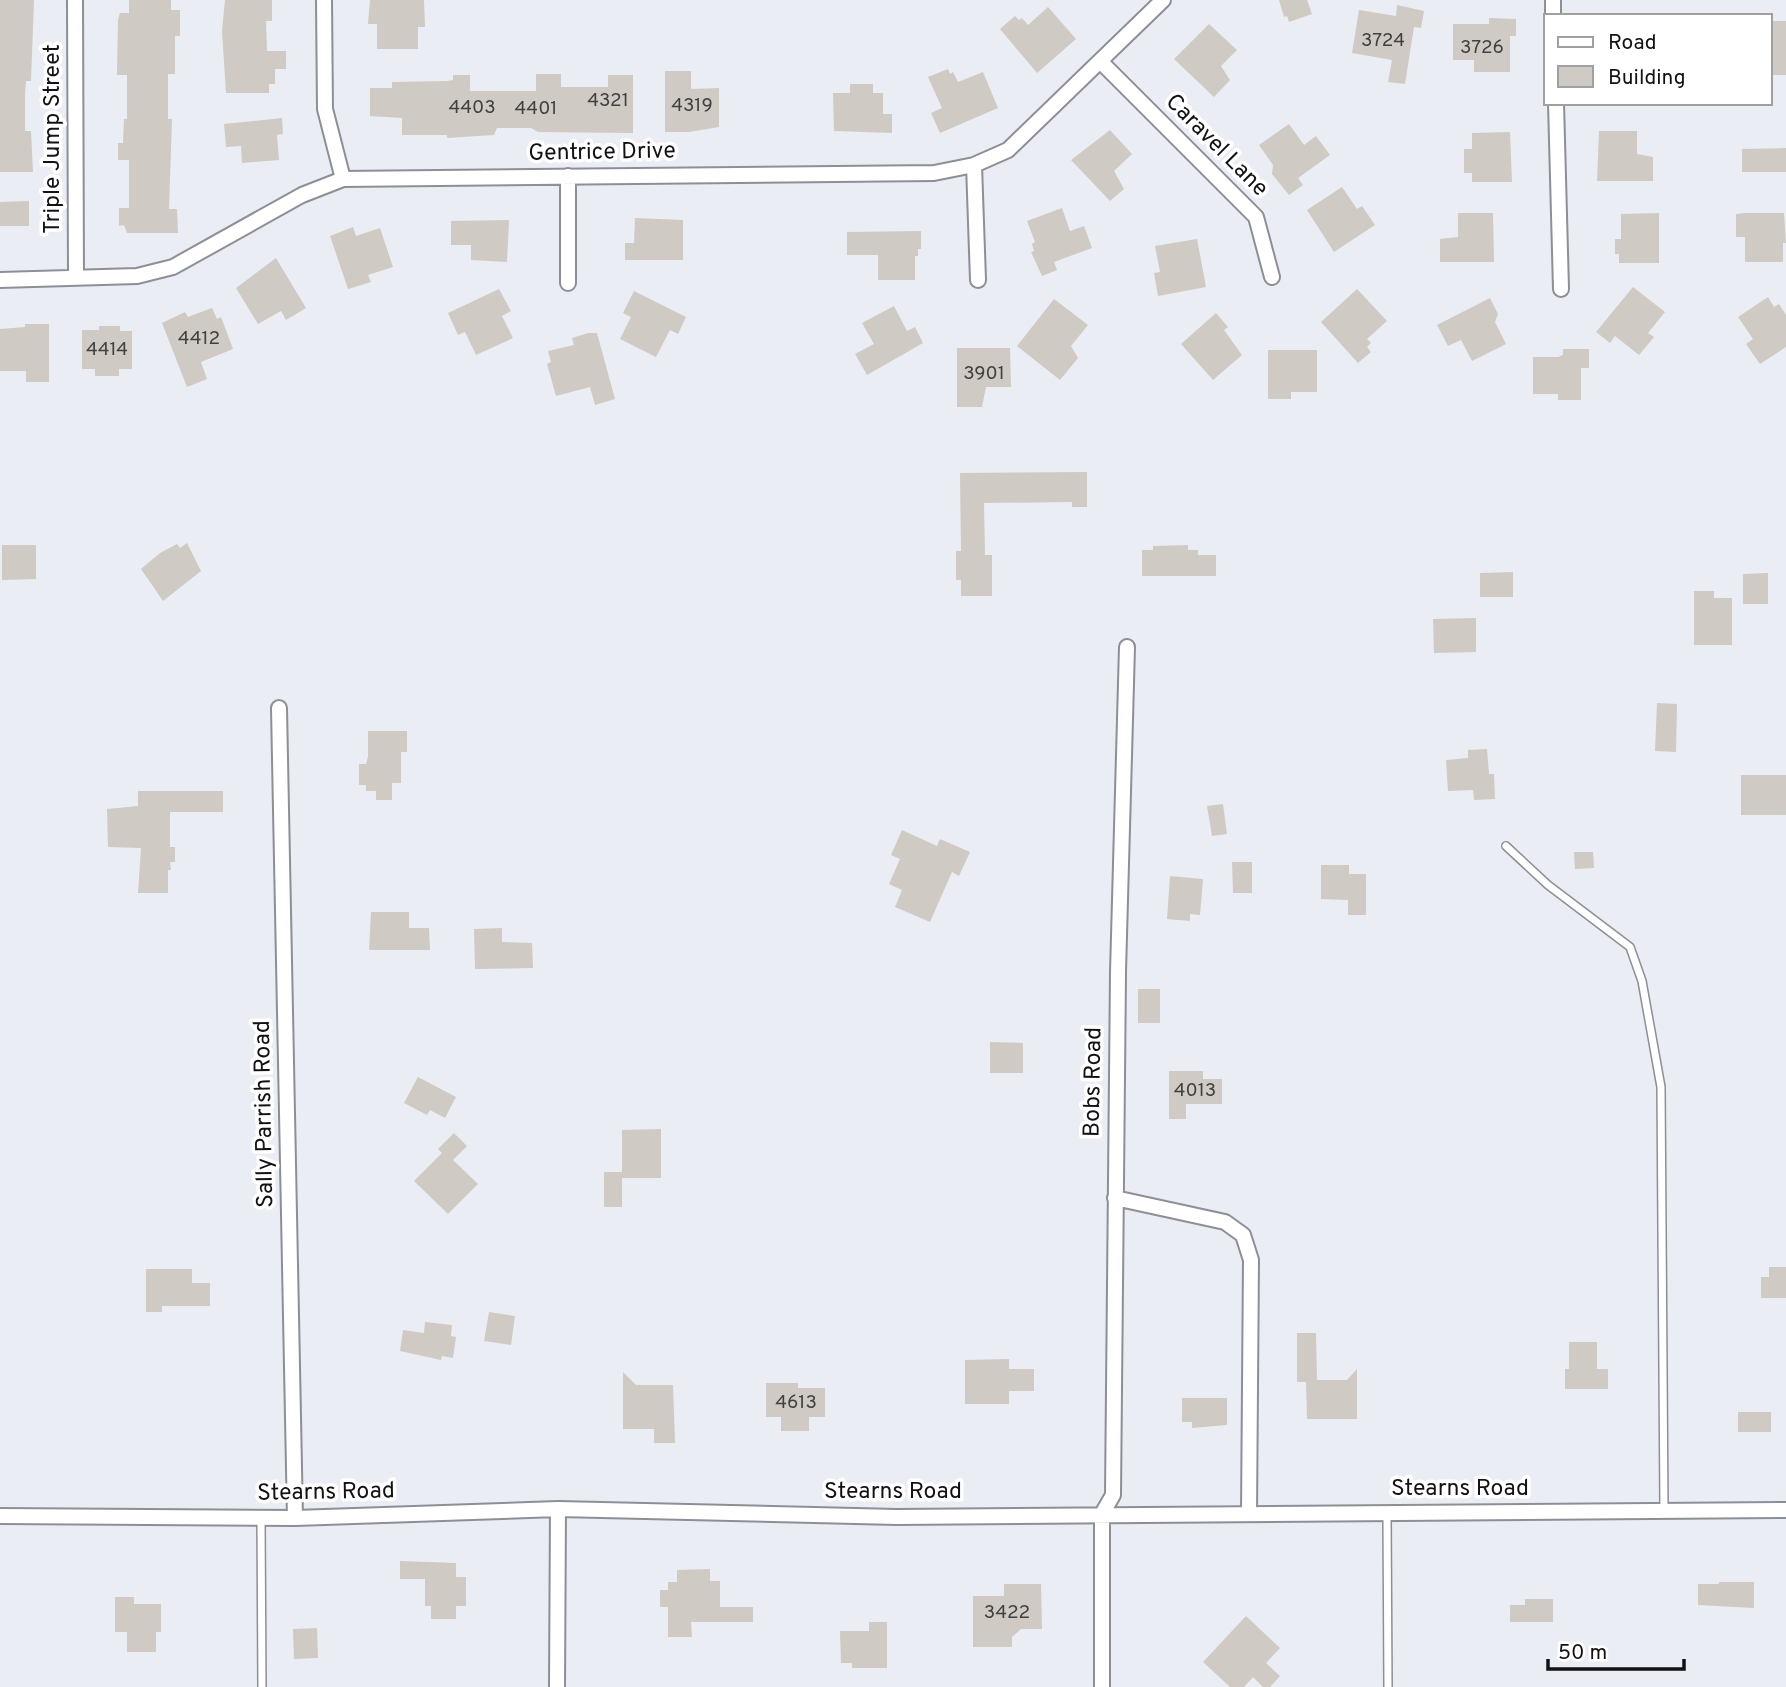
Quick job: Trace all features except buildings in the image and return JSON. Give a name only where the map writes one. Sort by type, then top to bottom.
[{"type":"street","name":"Triple Jump Street","points":[[75,0],[76,277]]},
{"type":"street","points":[[324,0],[325,109],[343,178]]},
{"type":"street","name":"Gentrice Drive","points":[[0,280],[137,276],[173,267],[302,195],[343,178],[934,173],[974,165],[1008,150],[1163,0]]},
{"type":"street","name":"Caravel Lane","points":[[1101,62],[1256,217],[1272,277]]},
{"type":"street","points":[[1556,105],[1561,289]]},
{"type":"street","points":[[974,165],[978,280]]},
{"type":"street","points":[[568,176],[568,283]]},
{"type":"street","name":"Bobs Road","points":[[1102,1687],[1102,1514],[1112,1494],[1118,972],[1127,647]]},
{"type":"street","name":"Sally Parrish Road","points":[[279,708],[295,1518]]},
{"type":"street","points":[[1115,1198],[1225,1222],[1243,1235],[1251,1260],[1249,1513]]},
{"type":"street","points":[[557,1687],[558,1509]]},
{"type":"street","name":"Stearns Road","points":[[0,1516],[295,1518],[558,1509],[897,1517],[1786,1510]]},
{"type":"lane","points":[[1506,846],[1548,885],[1630,947],[1642,981],[1661,1087],[1664,1510]]},
{"type":"lane","points":[[1387,1512],[1388,1687]]},
{"type":"lane","points":[[261,1517],[262,1687]]}]
